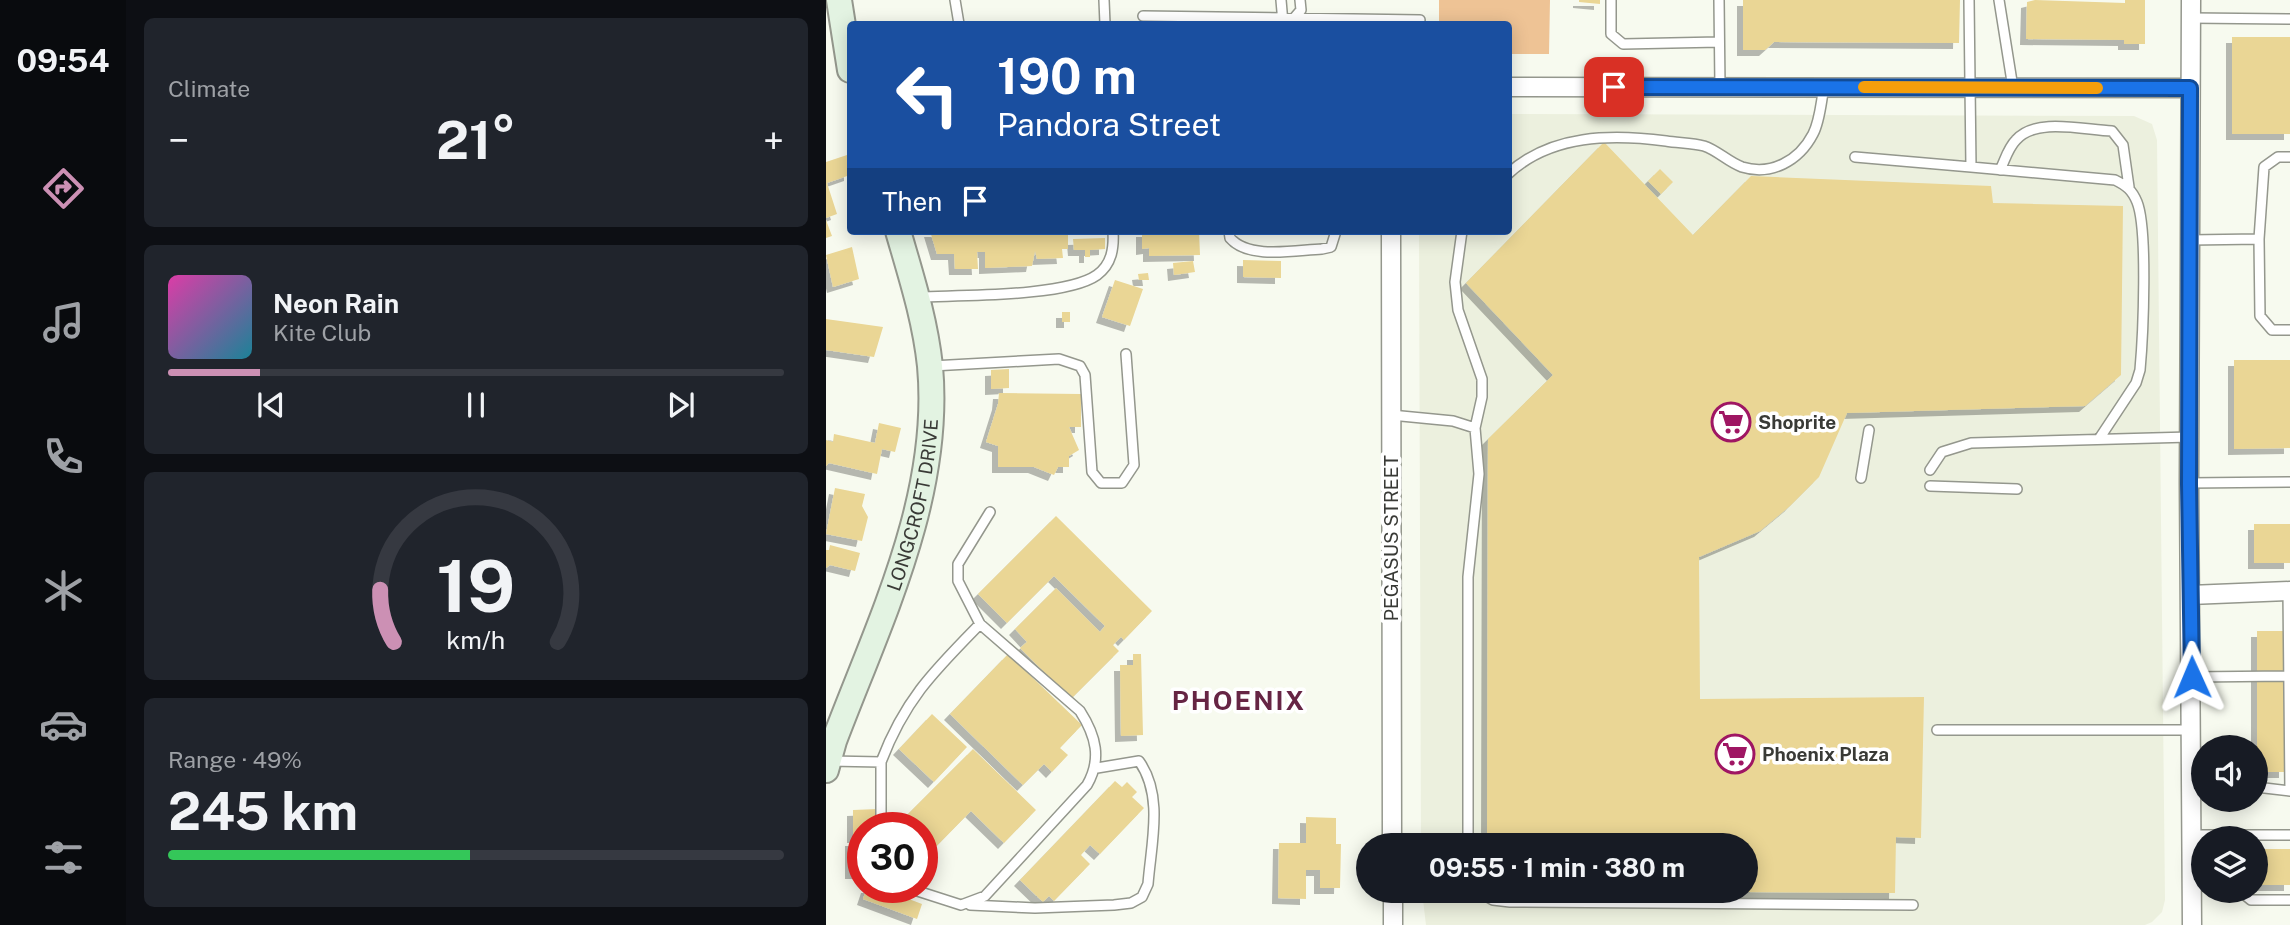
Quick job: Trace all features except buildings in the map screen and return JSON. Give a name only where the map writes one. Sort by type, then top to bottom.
[{"type":"street","points":[[839,0],[847,51]]},
{"type":"street","points":[[2191,9],[2189,484],[2192,735]]},
{"type":"street","points":[[1512,87],[2190,88]]},
{"type":"street","name":"LONGCROFT DRIVE","points":[[827,766],[905,554],[918,508],[931,402],[930,366],[918,297],[899,235]]},
{"type":"street","name":"PEGASUS STREET","points":[[1391,235],[1392,833]]},
{"type":"street","points":[[2190,595],[2289,591]]},
{"type":"street","points":[[1393,903],[1393,925]]},
{"type":"street","points":[[2192,903],[2192,925]]},
{"type":"lane","points":[[955,0],[958,21]]},
{"type":"lane","points":[[1104,0],[1105,21]]},
{"type":"lane","points":[[1280,0],[1282,21]]},
{"type":"lane","points":[[1293,21],[1301,10],[1300,0]]},
{"type":"lane","points":[[1611,0],[1611,34],[1623,44],[1719,42]]},
{"type":"lane","points":[[1719,0],[1720,87]]},
{"type":"lane","points":[[1969,0],[1971,167]]},
{"type":"lane","points":[[1999,0],[2013,88]]},
{"type":"lane","points":[[2191,9],[2290,19]]},
{"type":"lane","points":[[1143,16],[1282,21],[1420,20]]},
{"type":"lane","points":[[1512,172],[1545,151],[1581,139],[1626,136],[1704,146],[1740,166],[1758,170],[1782,166],[1800,154],[1814,132],[1824,87]]},
{"type":"lane","points":[[2000,170],[2011,146],[2026,131],[2043,128],[2112,131],[2123,145],[2129,187],[2138,205],[2142,234],[2140,370],[2136,383],[2099,439]]},
{"type":"lane","points":[[1855,157],[2115,180],[2129,187]]},
{"type":"lane","points":[[2290,157],[2278,157],[2264,167],[2259,239],[2260,316],[2272,330],[2290,330]]},
{"type":"lane","points":[[918,297],[1038,290],[1077,283],[1096,275],[1106,266],[1114,249],[1113,235]]},
{"type":"lane","points":[[1230,235],[1244,250],[1322,249],[1331,247],[1335,235]]},
{"type":"lane","points":[[1461,235],[1456,252],[1458,310],[1482,379],[1482,397],[1475,428],[1479,474],[1468,577],[1468,833]]},
{"type":"lane","points":[[2190,240],[2259,239]]},
{"type":"lane","points":[[930,366],[1059,359],[1080,366],[1085,375],[1092,472],[1101,483],[1111,484],[1122,483],[1134,465],[1126,354]]},
{"type":"lane","points":[[1391,415],[1453,421],[1475,428]]},
{"type":"lane","points":[[1861,478],[1869,430]]},
{"type":"lane","points":[[1930,470],[1942,452],[1971,443],[2190,437]]},
{"type":"lane","points":[[2189,484],[2290,482]]},
{"type":"lane","points":[[1930,486],[2017,489]]},
{"type":"lane","points":[[961,905],[985,896],[999,883],[1087,785],[1097,768],[1091,729],[1080,711],[980,624],[956,574],[958,564],[990,512]]},
{"type":"lane","points":[[2268,788],[2290,791],[2289,591]]},
{"type":"lane","points":[[881,812],[881,762],[890,738],[926,678],[980,624]]},
{"type":"lane","points":[[2192,677],[2290,676]]},
{"type":"lane","points":[[1937,730],[2192,730]]},
{"type":"lane","points":[[938,898],[961,905],[1035,908],[1114,905],[1131,903],[1142,897],[1148,884],[1154,802],[1152,782],[1139,761],[1097,768]]},
{"type":"lane","points":[[827,766],[881,762]]},
{"type":"lane","points":[[2268,836],[2290,835]]},
{"type":"lane","points":[[2268,900],[2290,900]]},
{"type":"lane","points":[[1644,903],[1913,905]]},
{"type":"shaded area","points":[[1439,0],[1550,0],[1549,54],[1512,54],[1512,21],[1439,21]]},
{"type":"shaded area","points":[[1512,114],[2134,116],[2152,124],[2157,140],[2165,900],[2162,912],[2145,925],[1426,925],[1423,903],[1758,903],[1758,833],[1421,833],[1419,235],[1512,235]]},
{"type":"slow traffic","points":[[1864,87],[2097,88]]},
{"type":"place","name":"Shoprite","points":[[1731,422]]},
{"type":"place","name":"Phoenix Plaza","points":[[1735,754]]},
{"type":"district","name":"PHOENIX","points":[[1239,701]]},
{"type":"route","points":[[1614,87],[2190,88],[2189,484],[2192,677]]}]
